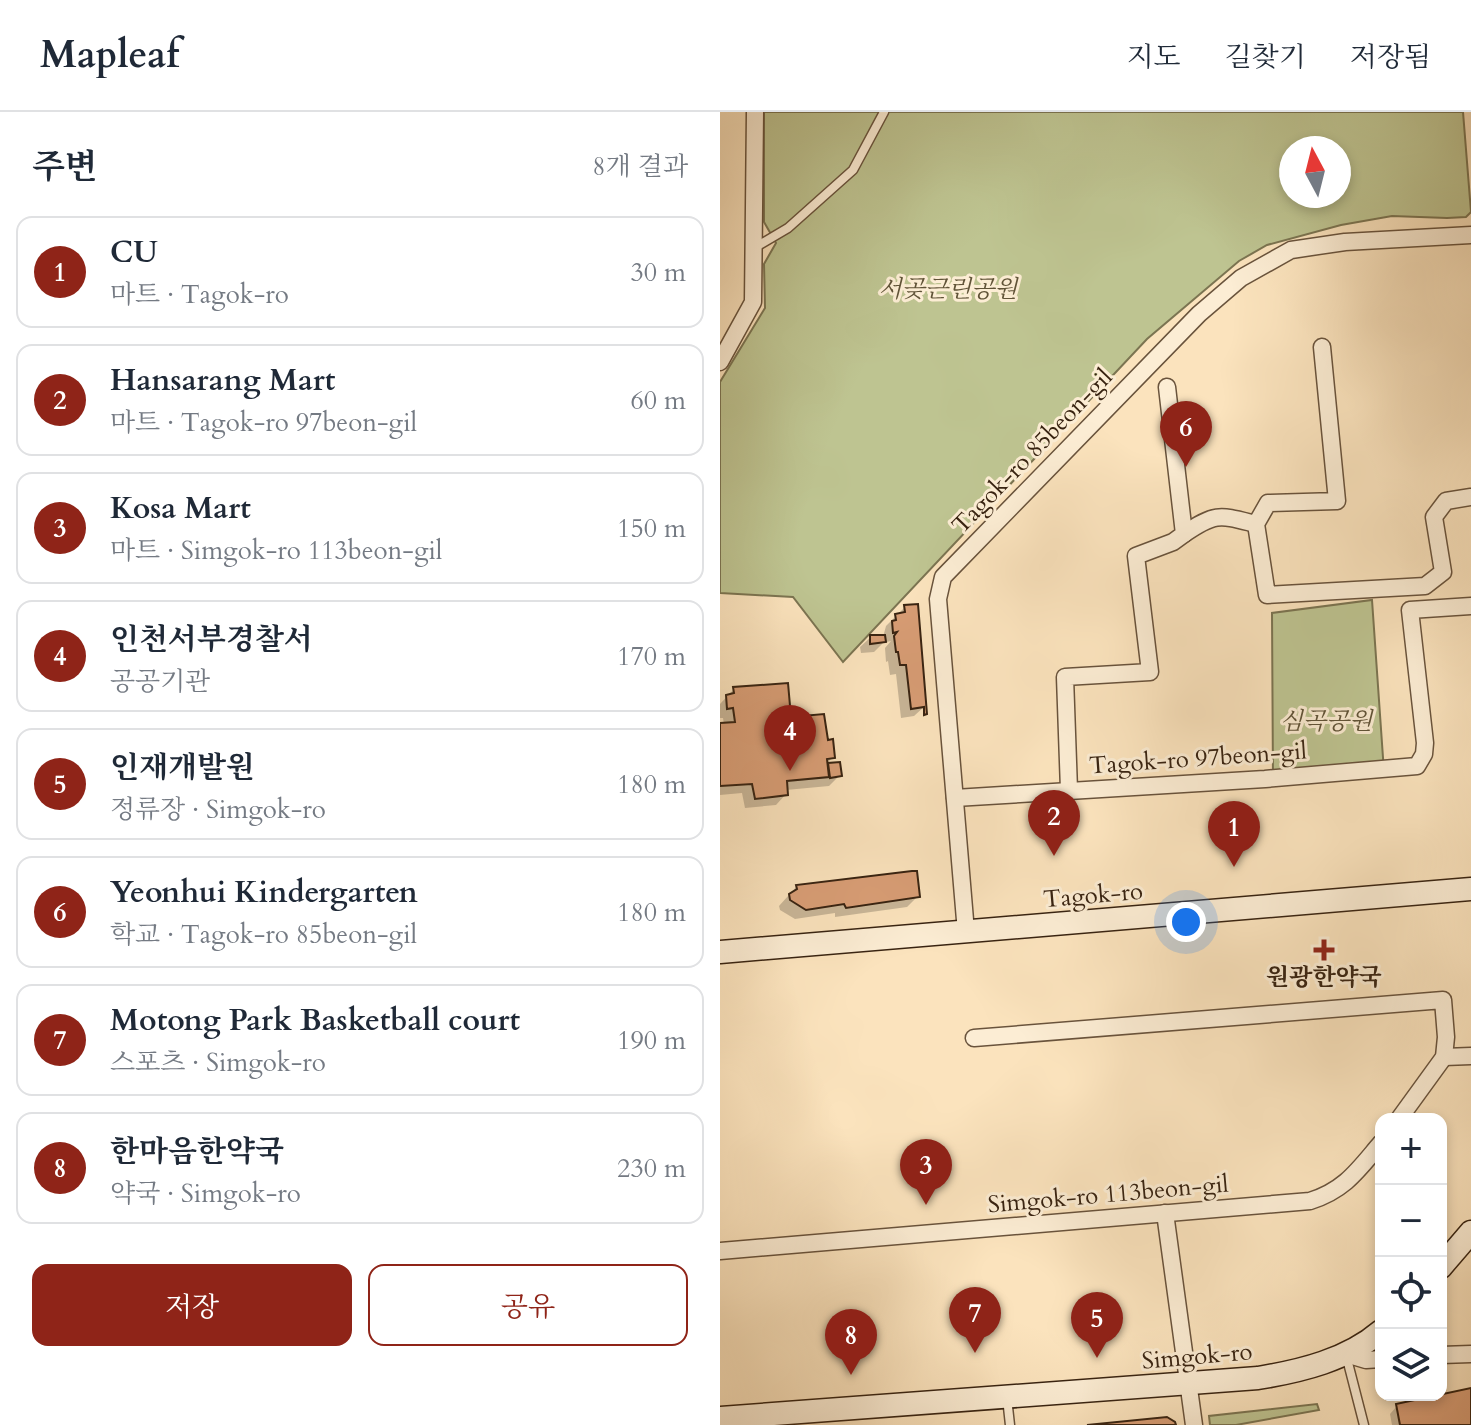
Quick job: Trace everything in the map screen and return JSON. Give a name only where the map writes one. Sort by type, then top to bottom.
[{"type":"street","points":[[720,362],[753,302],[755,112]]},
{"type":"street","name":"Tagok-ro 85beon-gil","points":[[966,932],[938,599],[943,577],[1199,314],[1241,278],[1291,250],[1345,242],[1471,235]]},
{"type":"street","points":[[1322,347],[1337,501],[1268,503],[1256,524],[1267,595],[1425,586],[1443,572],[1434,517],[1446,501],[1471,497]]},
{"type":"street","points":[[1167,387],[1184,534]]},
{"type":"street","points":[[1069,790],[1065,677],[1150,672],[1136,556],[1173,542],[1203,521],[1221,515],[1256,524]]},
{"type":"street","name":"Tagok-ro 97beon-gil","points":[[955,798],[1295,777],[1417,766],[1424,754],[1425,743],[1410,610],[1471,606]]},
{"type":"street","name":"Tagok-ro","points":[[720,952],[1471,889]]},
{"type":"street","points":[[974,1038],[1443,1000],[1444,1057],[1403,1113]]},
{"type":"street","points":[[1444,1057],[1471,1056]]},
{"type":"street","name":"Simgok-ro 113beon-gil","points":[[720,1251],[1310,1201],[1328,1195],[1347,1183],[1375,1150]]},
{"type":"street","points":[[1165,1213],[1194,1425]]},
{"type":"street","points":[[1447,1260],[1471,1232]]},
{"type":"street","name":"Simgok-ro","points":[[720,1418],[1258,1378],[1289,1373],[1346,1354],[1375,1335]]},
{"type":"street","points":[[1346,1354],[1375,1359]]},
{"type":"street","points":[[1447,1355],[1471,1354]]},
{"type":"lane","points":[[754,248],[788,228],[853,170],[884,112]]},
{"type":"lane","points":[[1346,1354],[1364,1425]]},
{"type":"lane","points":[[1007,1397],[1010,1425]]},
{"type":"green space","name":"서곶근린공원","points":[[764,112],[1463,112],[1471,212],[1466,217],[1392,216],[1341,225],[1267,245],[1239,261],[1147,339],[843,662],[793,597],[720,593],[720,382],[765,308],[764,264],[776,243],[764,222]]},
{"type":"green space","name":"심곡공원","points":[[1372,600],[1384,772],[1273,782],[1272,613]]},
{"type":"green space","points":[[1317,1404],[1319,1410],[1236,1425],[1210,1425],[1209,1416]]},
{"type":"building","points":[[918,604],[927,714],[924,715],[924,707],[911,709],[906,665],[900,665],[894,636],[897,632],[893,633],[892,621],[896,620],[895,614],[905,612],[904,605]]},
{"type":"building","points":[[870,635],[885,635],[886,642],[870,644]]},
{"type":"building","points":[[788,683],[791,717],[824,714],[828,740],[833,739],[835,758],[827,759],[829,777],[787,781],[788,795],[755,799],[752,784],[720,786],[720,723],[735,722],[733,708],[727,709],[726,695],[734,693],[733,687]]},
{"type":"building","points":[[840,762],[842,776],[830,778],[828,763]]},
{"type":"building","points":[[917,871],[920,897],[846,908],[844,904],[806,910],[790,900],[789,894],[797,889],[796,885]]},
{"type":"building","points":[[1471,1388],[1471,1425],[1400,1425],[1396,1404],[1447,1401],[1447,1393]]},
{"type":"building","points":[[1167,1417],[1176,1425],[1087,1425]]},
{"type":"place","name":"Yeonhui Kindergarten","points":[[1186,467]]},
{"type":"place","name":"인천서부경찰서","points":[[790,771]]},
{"type":"place","name":"Hansarang Mart","points":[[1054,856]]},
{"type":"place","name":"CU","points":[[1234,867]]},
{"type":"place","name":"원광한약국","points":[[1324,950]]},
{"type":"place","name":"Kosa Mart","points":[[926,1205]]},
{"type":"place","name":"Motong Park Basketball court","points":[[975,1353]]},
{"type":"place","name":"인재개발원","points":[[1097,1358]]},
{"type":"place","name":"한마음한약국","points":[[851,1375]]}]
